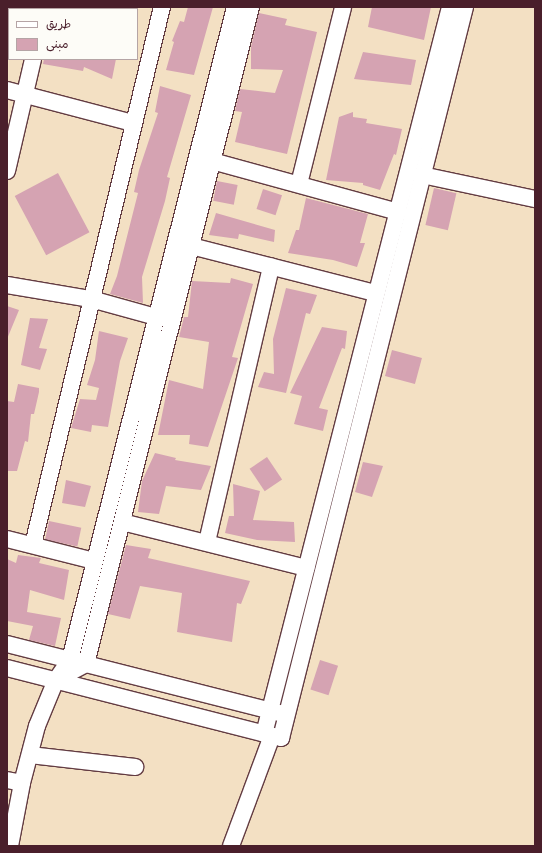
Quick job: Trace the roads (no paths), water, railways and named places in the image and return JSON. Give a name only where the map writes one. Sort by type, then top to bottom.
[{"type":"street","points":[[33,545],[162,7]]},
{"type":"street","points":[[10,846],[15,781],[30,754],[37,726],[56,680],[70,660],[234,7]]},
{"type":"street","points":[[56,680],[86,664],[251,7]]},
{"type":"street","points":[[299,184],[343,7]]},
{"type":"street","points":[[231,846],[268,735],[269,710],[450,7]]},
{"type":"street","points":[[7,668],[281,738],[465,7]]},
{"type":"street","points":[[7,172],[33,60]]},
{"type":"street","points":[[7,90],[133,123]]},
{"type":"street","points":[[212,161],[398,212]]},
{"type":"street","points":[[422,175],[535,198]]},
{"type":"street","points":[[191,246],[376,293]]},
{"type":"street","points":[[207,542],[271,266]]},
{"type":"street","points":[[7,285],[91,298],[156,317]]},
{"type":"street","points":[[122,522],[207,542],[306,568]]},
{"type":"street","points":[[7,539],[94,561]]},
{"type":"street","points":[[7,644],[287,714]]},
{"type":"street","points":[[30,754],[135,767]]},
{"type":"street","points":[[219,846],[239,825]]}]
